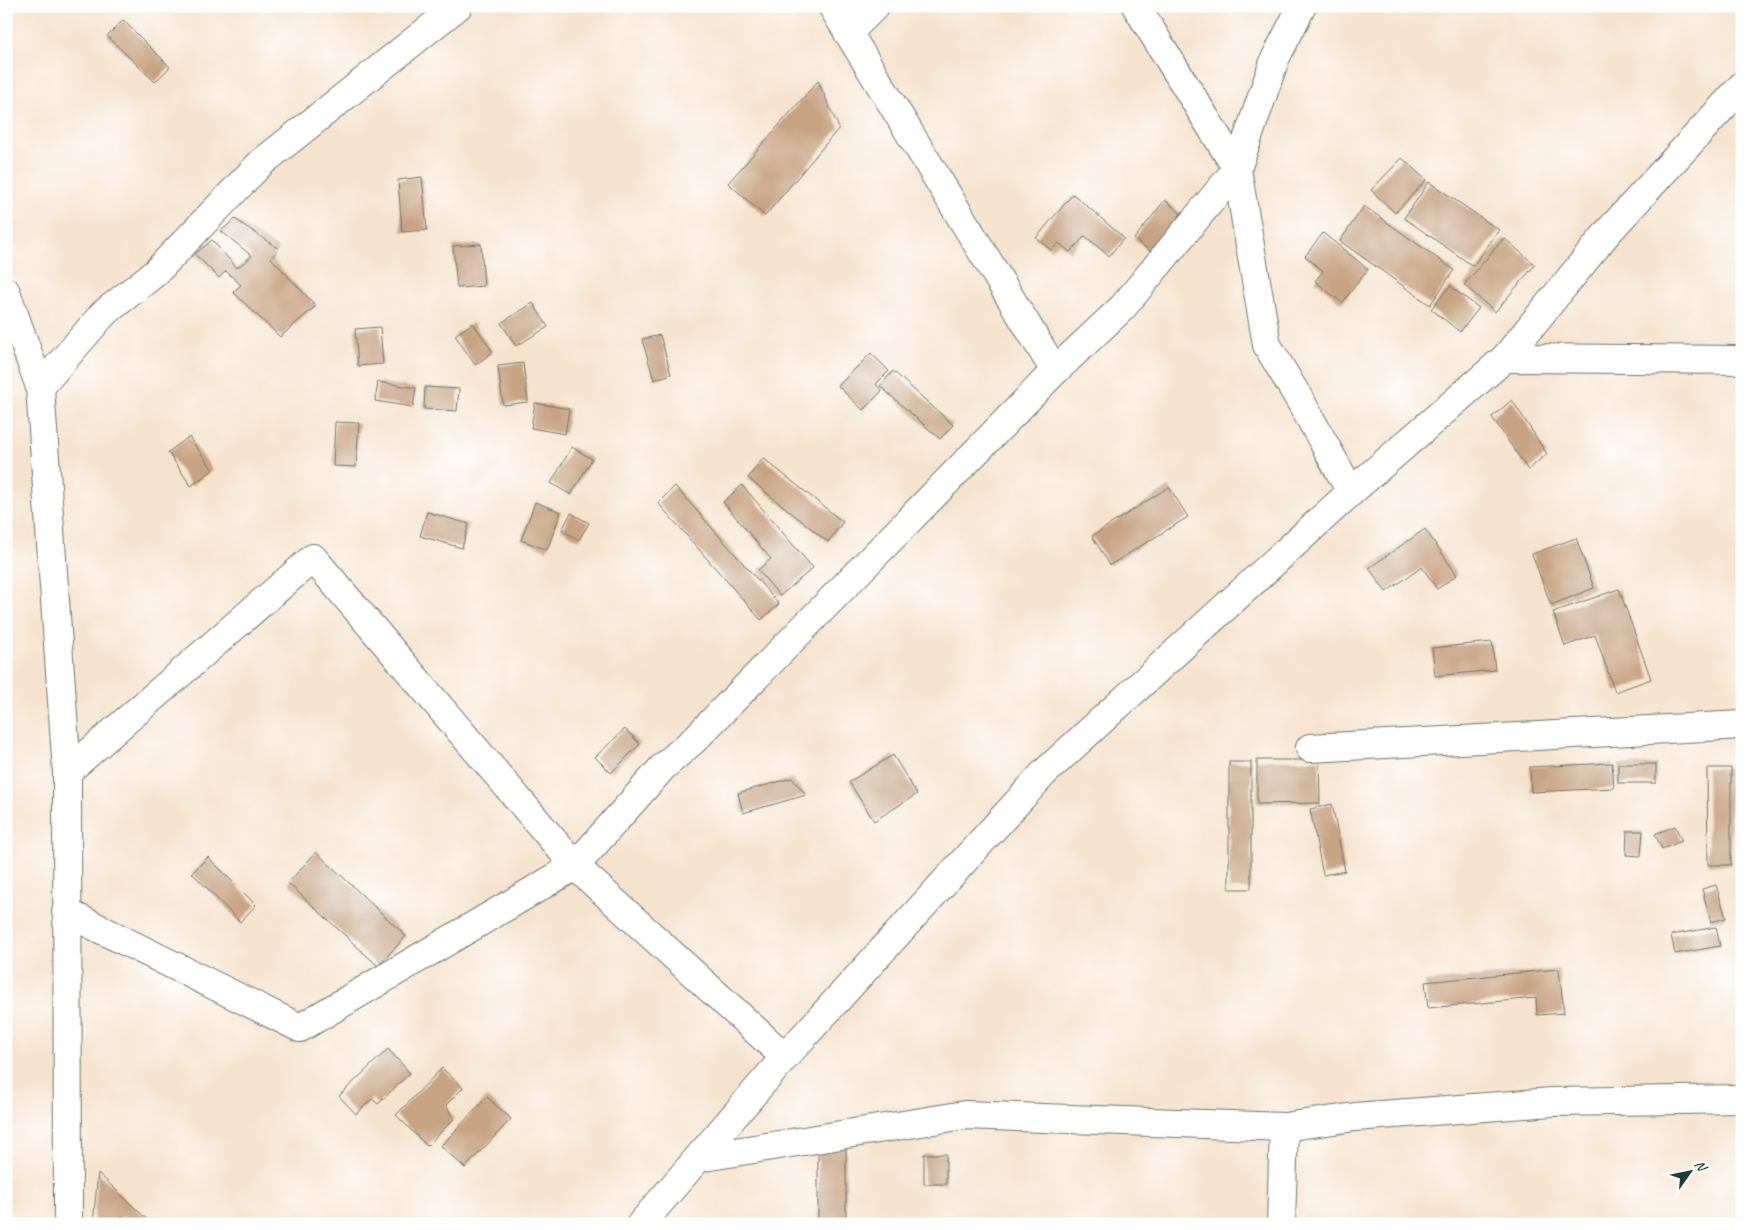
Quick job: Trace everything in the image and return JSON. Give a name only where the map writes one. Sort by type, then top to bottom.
[{"type":"street","points":[[40,387],[103,314],[155,273],[260,162],[458,6]]},
{"type":"street","points":[[832,6],[1055,371]]},
{"type":"street","points":[[848,33],[875,6]]},
{"type":"street","points":[[1136,6],[1238,169],[1267,345],[1351,492]]},
{"type":"street","points":[[66,912],[300,1028],[575,866],[663,767],[724,710],[1055,371],[1123,307],[1238,169],[1275,59],[1302,6]]},
{"type":"street","points":[[641,1224],[785,1057],[1044,772],[1351,492],[1505,358],[1608,232],[1742,86]]},
{"type":"street","points":[[6,292],[40,387],[67,772],[68,1224]]},
{"type":"street","points":[[1505,358],[1742,360]]},
{"type":"street","points":[[67,772],[313,558],[575,866],[785,1057]]},
{"type":"street","points":[[1310,748],[1742,725]]},
{"type":"street","points":[[698,1158],[965,1115],[1284,1127],[1355,1117],[1552,1102],[1742,1099]]},
{"type":"street","points":[[1281,1224],[1284,1127]]},
{"type":"building","points":[[123,20],[170,67],[155,82],[107,36]]},
{"type":"building","points":[[818,81],[839,128],[765,216],[728,183]]},
{"type":"building","points":[[1402,158],[1426,180],[1395,213],[1371,190]]},
{"type":"building","points":[[422,177],[427,230],[402,232],[398,180]]},
{"type":"building","points":[[1429,182],[1499,230],[1473,266],[1404,218]]},
{"type":"building","points":[[1073,194],[1124,238],[1109,256],[1085,236],[1070,252],[1059,243],[1051,250],[1036,238]]},
{"type":"building","points":[[1165,200],[1184,216],[1154,254],[1134,239]]},
{"type":"building","points":[[1364,206],[1454,270],[1430,305],[1340,241]]},
{"type":"building","points":[[235,219],[279,249],[271,258],[316,306],[280,337],[233,292],[241,285],[226,271],[219,278],[195,254],[212,240],[237,268],[252,256],[221,231]]},
{"type":"building","points":[[1323,233],[1368,269],[1342,303],[1315,281],[1323,271],[1305,256]]},
{"type":"building","points":[[1504,238],[1535,265],[1495,312],[1464,285]]},
{"type":"building","points":[[481,244],[484,286],[457,288],[453,246]]},
{"type":"building","points":[[1450,286],[1479,308],[1460,332],[1431,309]]},
{"type":"building","points":[[533,303],[548,327],[516,346],[501,323]]},
{"type":"building","points":[[473,323],[493,352],[475,365],[455,335]]},
{"type":"building","points":[[380,327],[383,364],[358,366],[355,329]]},
{"type":"building","points":[[660,335],[671,374],[654,380],[642,339]]},
{"type":"building","points":[[871,353],[889,371],[876,384],[882,391],[863,410],[838,386]]},
{"type":"building","points":[[523,363],[528,402],[503,405],[498,366]]},
{"type":"building","points":[[893,371],[953,425],[940,439],[880,386]]},
{"type":"building","points":[[378,382],[416,388],[413,407],[375,401]]},
{"type":"building","points":[[425,387],[459,389],[457,411],[424,409]]},
{"type":"building","points":[[1512,400],[1547,454],[1528,470],[1492,417]]},
{"type":"building","points":[[535,403],[569,409],[565,434],[531,428]]},
{"type":"building","points":[[335,422],[359,423],[356,467],[333,466]]},
{"type":"building","points":[[189,437],[213,470],[191,486],[168,452]]},
{"type":"building","points":[[572,447],[592,459],[571,495],[551,483]]},
{"type":"building","points":[[763,458],[843,522],[828,542],[748,478]]},
{"type":"building","points":[[742,485],[813,568],[780,596],[758,570],[771,559],[723,502]]},
{"type":"building","points":[[675,486],[779,604],[761,620],[658,503]]},
{"type":"building","points":[[1169,487],[1188,517],[1110,565],[1092,536]]},
{"type":"building","points":[[535,502],[561,512],[547,550],[521,540]]},
{"type":"building","points":[[427,512],[469,524],[462,548],[420,536]]},
{"type":"building","points":[[571,513],[589,523],[579,540],[562,530]]},
{"type":"building","points":[[1425,529],[1457,575],[1437,589],[1422,567],[1386,592],[1369,568]]},
{"type":"building","points":[[1576,538],[1594,588],[1551,605],[1532,554]]},
{"type":"building","points":[[1619,589],[1651,679],[1615,692],[1595,635],[1565,646],[1553,612]]},
{"type":"building","points":[[1492,642],[1495,670],[1435,676],[1432,648]]},
{"type":"building","points":[[625,729],[640,744],[611,773],[595,757]]},
{"type":"building","points":[[893,755],[917,794],[874,821],[849,782]]},
{"type":"building","points":[[1257,760],[1319,760],[1320,803],[1257,804]]},
{"type":"building","points":[[1229,762],[1251,762],[1251,889],[1229,889]]},
{"type":"building","points":[[1612,763],[1614,788],[1531,792],[1530,767]]},
{"type":"building","points":[[1618,764],[1656,764],[1656,783],[1618,783]]},
{"type":"building","points":[[1737,766],[1742,766],[1742,835],[1740,835]]},
{"type":"building","points":[[1707,768],[1731,768],[1731,865],[1708,865]]},
{"type":"building","points":[[792,778],[806,795],[743,813],[738,793]]},
{"type":"building","points":[[1332,804],[1345,871],[1323,875],[1310,809]]},
{"type":"building","points":[[1675,826],[1682,841],[1662,849],[1655,834]]},
{"type":"building","points":[[1627,831],[1643,831],[1641,856],[1626,855]]},
{"type":"building","points":[[316,852],[406,936],[378,966],[288,883]]},
{"type":"building","points":[[208,857],[256,905],[240,922],[192,873]]},
{"type":"building","points":[[1716,885],[1726,918],[1711,922],[1702,889]]},
{"type":"building","points":[[1716,927],[1720,946],[1675,954],[1671,935]]},
{"type":"building","points":[[1559,969],[1564,1013],[1537,1015],[1536,998],[1428,1008],[1425,982]]},
{"type":"building","points":[[388,1049],[410,1073],[378,1104],[372,1099],[356,1114],[339,1096]]},
{"type":"building","points":[[442,1068],[463,1088],[446,1105],[454,1119],[427,1146],[396,1115]]},
{"type":"building","points":[[487,1097],[511,1119],[465,1168],[441,1146]]},
{"type":"building","points":[[818,1137],[846,1138],[846,1224],[818,1224]]},
{"type":"building","points":[[924,1154],[946,1154],[946,1184],[924,1184]]},
{"type":"building","points":[[98,1173],[152,1224],[130,1224],[122,1216],[122,1224],[93,1224]]}]
